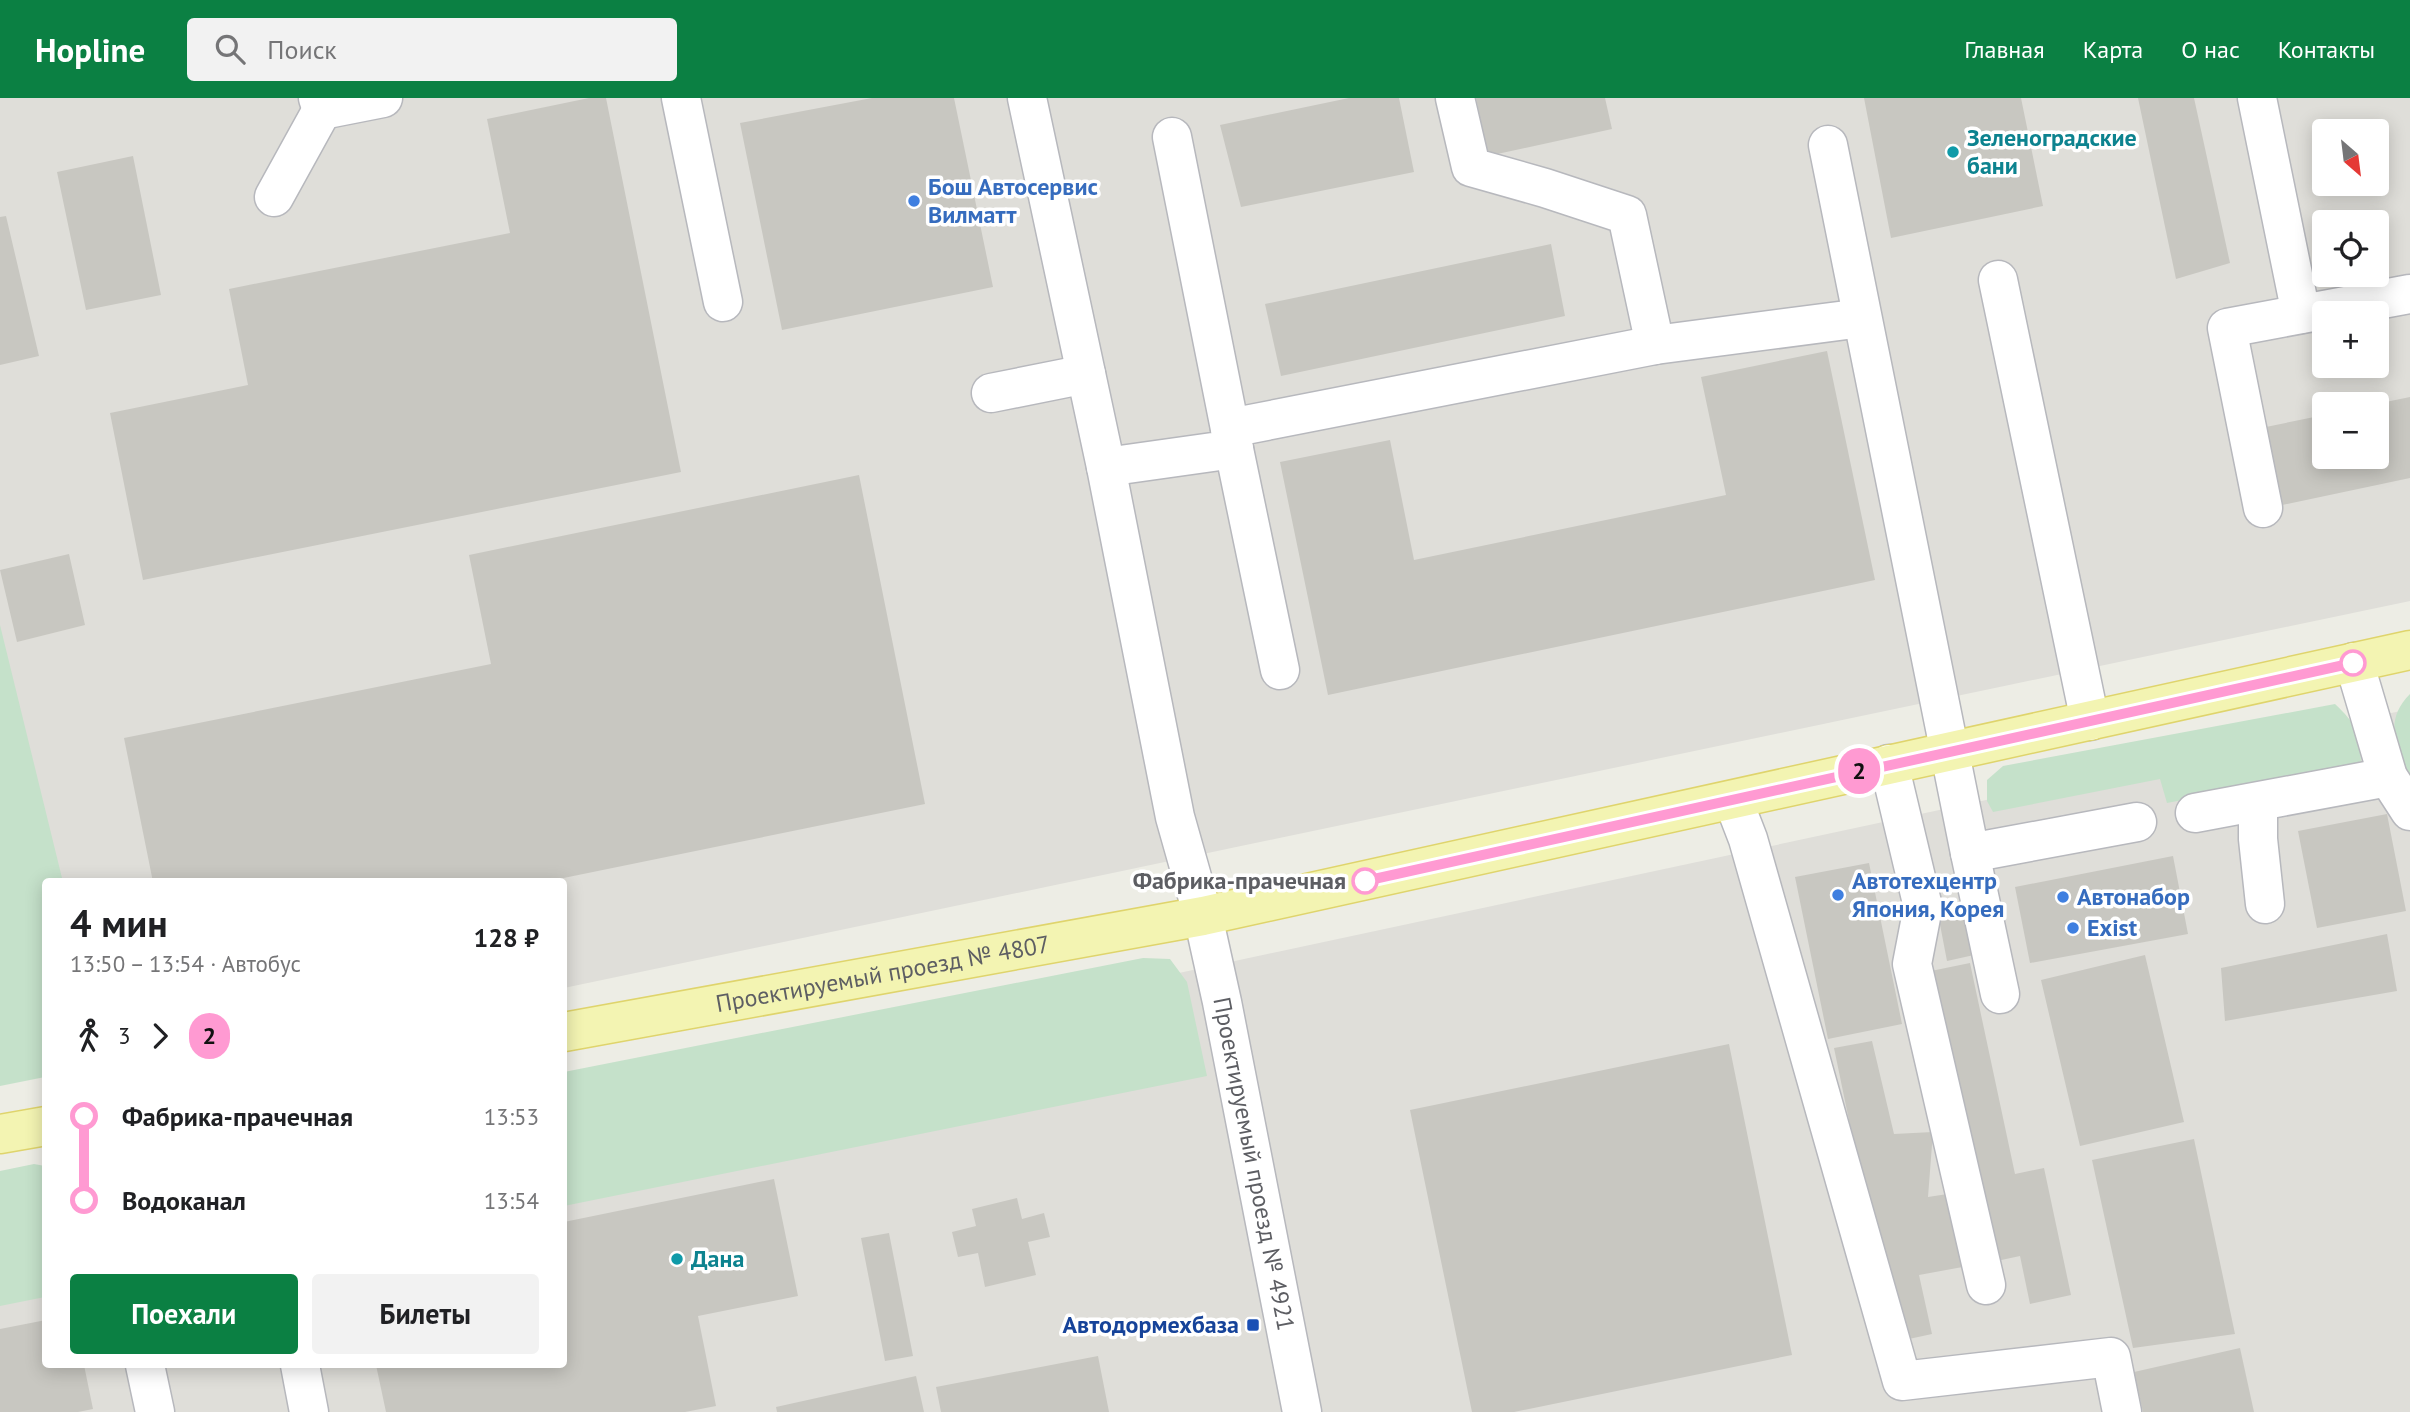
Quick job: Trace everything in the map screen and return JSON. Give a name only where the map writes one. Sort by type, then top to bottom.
[{"type":"main road","name":"Проектируемый проезд № 4807","points":[[567,1031],[1202,916],[2410,650]]},
{"type":"main road","points":[[0,1134],[42,1127]]},
{"type":"street","points":[[274,197],[320,104],[383,98]]},
{"type":"street","points":[[681,98],[723,302]]},
{"type":"street","name":"Проектируемый проезд № 4921","points":[[1027,98],[1106,467],[1175,817],[1222,1002],[1302,1412]]},
{"type":"street","points":[[1455,98],[1471,167],[1627,215],[1655,345]]},
{"type":"street","points":[[2257,98],[2301,314]]},
{"type":"street","points":[[1172,137],[1280,670]]},
{"type":"street","points":[[1828,145],[1948,751],[2000,994]]},
{"type":"street","points":[[1998,280],[2090,721]]},
{"type":"street","points":[[2263,508],[2227,328],[2410,294]]},
{"type":"street","points":[[1106,467],[1655,345],[1862,318]]},
{"type":"street","points":[[991,393],[1086,374]]},
{"type":"street","points":[[2354,663],[2388,777],[2410,811]]},
{"type":"street","points":[[1889,764],[1923,907],[1912,964],[1986,1285]]},
{"type":"street","points":[[2196,813],[2388,777]]},
{"type":"street","points":[[1733,800],[1748,839],[1902,1381],[2111,1357],[2122,1412]]},
{"type":"street","points":[[2258,803],[2258,839],[2265,904]]},
{"type":"street","points":[[1970,852],[2137,822]]},
{"type":"street","points":[[146,1368],[155,1412]]},
{"type":"street","points":[[301,1368],[309,1412]]},
{"type":"shaded area","points":[[0,98],[2410,98],[2410,601],[567,987],[567,878],[44,878],[0,784]]},
{"type":"shaded area","points":[[2410,709],[2410,1412],[0,1412],[0,1226],[42,1217],[42,1368],[567,1368],[567,1104]]},
{"type":"green space","points":[[0,625],[62,878],[42,878],[42,1078],[0,1086]]},
{"type":"green space","points":[[2410,694],[2410,782],[2398,748],[2394,726],[2401,705]]},
{"type":"green space","points":[[2335,704],[2355,729],[2360,751],[2361,761],[2342,769],[2167,803],[2160,779],[1993,812],[1987,801],[1987,780],[2003,766]]},
{"type":"green space","points":[[1143,958],[1170,959],[1187,982],[1207,1076],[567,1205],[567,1071]]},
{"type":"green space","points":[[34,1164],[42,1165],[42,1298],[0,1306],[0,1171]]},
{"type":"building","points":[[589,98],[606,98],[681,472],[143,580],[110,413],[248,385],[229,289],[510,233],[487,119]]},
{"type":"building","points":[[872,98],[954,98],[993,287],[782,330],[740,123]]},
{"type":"building","points":[[1349,98],[1399,98],[1414,172],[1241,207],[1220,125]]},
{"type":"building","points":[[1476,98],[1605,98],[1612,129],[1488,156]]},
{"type":"building","name":"Зеленоградские бани","points":[[1864,98],[2021,98],[2043,206],[1891,238]]},
{"type":"building","points":[[2138,98],[2194,98],[2230,263],[2176,279]]},
{"type":"building","points":[[133,156],[161,295],[86,310],[57,172]]},
{"type":"building","points":[[6,216],[39,356],[0,365],[0,217]]},
{"type":"building","points":[[1551,244],[1565,316],[1281,376],[1265,304]]},
{"type":"building","points":[[1827,351],[1875,580],[1328,695],[1280,462],[1390,440],[1414,560],[1726,495],[1701,377]]},
{"type":"building","points":[[2410,397],[2410,478],[2282,505],[2266,427],[2312,417],[2312,469],[2389,469],[2389,401]]},
{"type":"building","points":[[859,475],[925,804],[564,878],[152,878],[124,738],[491,664],[469,555]]},
{"type":"building","points":[[69,554],[85,625],[17,642],[0,570]]},
{"type":"building","points":[[2387,814],[2406,911],[2317,928],[2298,831]]},
{"type":"building","points":[[2173,856],[2188,934],[2030,963],[2015,887]]},
{"type":"building","points":[[1869,863],[1902,1024],[1828,1039],[1795,877]]},
{"type":"building","points":[[1964,904],[1974,955],[1947,961],[1937,909]]},
{"type":"building","points":[[2387,934],[2397,991],[2225,1021],[2221,968]]},
{"type":"building","points":[[2145,955],[2184,1122],[2080,1146],[2041,980]]},
{"type":"building","points":[[1970,963],[2015,1174],[2044,1168],[2071,1295],[2030,1304],[2020,1256],[1992,1262],[1931,971]]},
{"type":"building","points":[[1872,1041],[1894,1134],[1933,1132],[1928,1197],[1954,1193],[1968,1266],[1919,1275],[1932,1334],[1895,1342],[1834,1048]]},
{"type":"building","points":[[1729,1044],[1792,1355],[1514,1412],[1472,1412],[1410,1110]]},
{"type":"building","points":[[2194,1139],[2235,1334],[2133,1348],[2092,1160]]},
{"type":"building","name":"Дана","points":[[774,1179],[798,1296],[698,1316],[716,1406],[685,1412],[386,1412],[377,1368],[567,1368],[567,1221]]},
{"type":"building","points":[[1017,1198],[1022,1219],[1044,1213],[1050,1237],[1028,1242],[1036,1275],[985,1287],[978,1253],[958,1257],[952,1232],[976,1226],[972,1209]]},
{"type":"building","points":[[889,1233],[913,1356],[885,1361],[861,1238]]},
{"type":"building","points":[[42,1321],[42,1368],[85,1368],[93,1409],[78,1412],[0,1412],[0,1329]]},
{"type":"building","points":[[2240,1348],[2254,1412],[2143,1412],[2134,1372]]},
{"type":"building","points":[[1098,1356],[1109,1412],[941,1412],[936,1387]]},
{"type":"building","points":[[916,1376],[924,1412],[777,1412],[776,1407]]},
{"type":"bus line","name":"2","points":[[1365,881],[2353,663]]},
{"type":"place","name":"Зеленоградские бани","points":[[1953,152]]},
{"type":"place","name":"Бош Автосервис Вилматт","points":[[914,201]]},
{"type":"place","name":"Фабрика-прачечная","points":[[1365,881]]},
{"type":"place","name":"Автотехцентр Япония, Корея","points":[[1838,895]]},
{"type":"place","name":"Автонабор","points":[[2063,897]]},
{"type":"place","name":"Exist","points":[[2073,928]]},
{"type":"place","name":"Дана","points":[[677,1259]]},
{"type":"place","name":"Автодормехбаза","points":[[1253,1325]]}]
